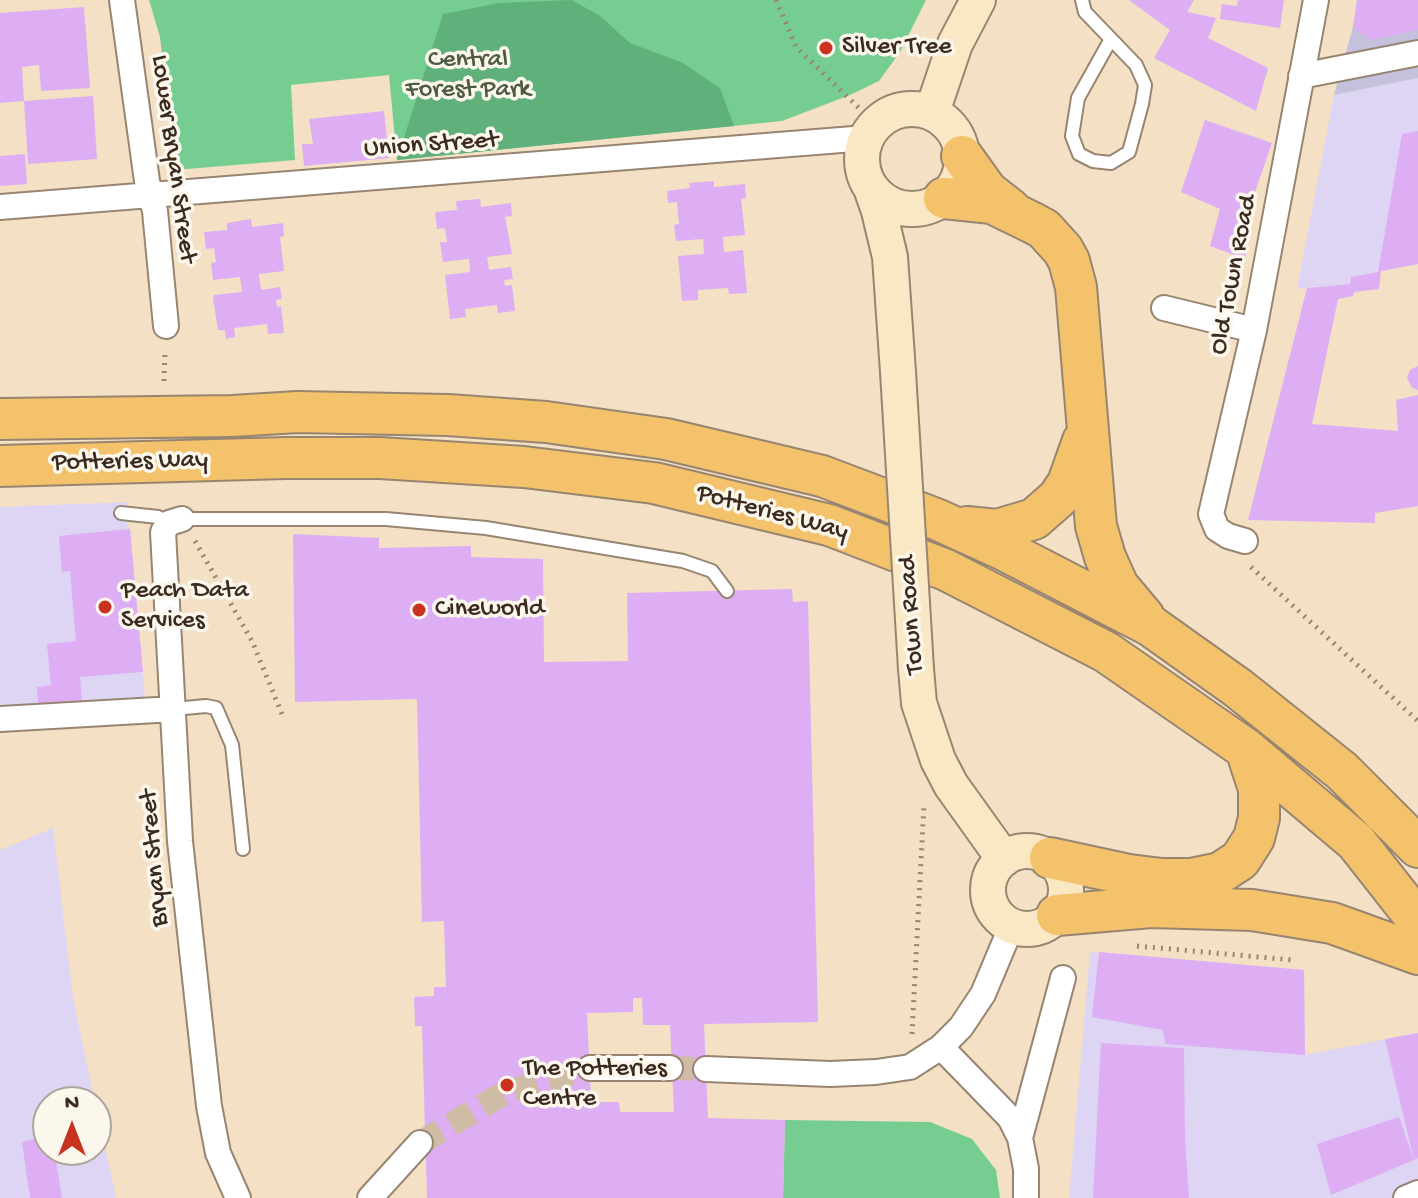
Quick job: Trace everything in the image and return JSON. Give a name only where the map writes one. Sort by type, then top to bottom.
[{"type":"highway","points":[[962,156],[987,191],[1020,216]]},
{"type":"highway","points":[[936,203],[992,203],[1044,229],[1063,250],[1074,274],[1096,526],[1118,586],[1151,626]]},
{"type":"highway","name":"Potteries Way","points":[[0,419],[232,416],[298,412],[448,415],[546,422],[666,439],[822,476],[936,519],[1030,563],[1151,626],[1238,688],[1342,771],[1418,847]]},
{"type":"highway","points":[[936,519],[976,529],[997,530],[1034,519],[1058,498],[1068,483],[1086,428]]},
{"type":"highway","name":"Potteries Way","points":[[0,466],[380,458],[524,467],[654,483],[829,525],[946,570],[1106,652],[1246,749],[1356,842],[1418,921]]},
{"type":"highway","points":[[1050,858],[1162,879],[1191,879],[1220,873],[1240,860],[1254,838],[1259,818],[1259,789],[1246,749]]},
{"type":"highway","points":[[1057,915],[1151,907],[1252,910],[1332,923],[1418,954]]},
{"type":"main road","points":[[932,112],[955,44],[978,0]]},
{"type":"main road","points":[[902,109],[932,112],[950,125],[961,145],[958,179],[936,203],[916,210],[896,207],[877,196],[862,163],[871,131],[884,117],[902,109]]},
{"type":"main road","name":"Town Road","points":[[871,188],[887,239],[919,703],[938,760],[951,785],[1004,859]]},
{"type":"main road","name":"Town Road","points":[[897,360],[898,284],[903,251],[908,233],[936,203]]},
{"type":"main road","points":[[1027,851],[1050,858],[1059,867],[1066,891],[1057,915],[1048,923],[1024,929],[1000,918],[992,907],[988,894],[989,881],[1004,859],[1027,851]]},
{"type":"street","name":"Lower Bryan Street","points":[[122,0],[131,77],[155,211],[166,326]]},
{"type":"street","name":"Old Town Road","points":[[1240,540],[1217,529],[1211,514],[1254,330],[1316,0]]},
{"type":"street","points":[[1301,76],[1418,53]]},
{"type":"street","name":"Union Street","points":[[0,207],[871,131]]},
{"type":"street","points":[[1164,308],[1254,330]]},
{"type":"street","name":"Bryan Street","points":[[176,521],[163,532],[180,841],[209,1106],[218,1153],[238,1198]]},
{"type":"street","points":[[0,719],[174,709]]},
{"type":"street","points":[[706,1069],[830,1074],[910,1067],[941,1047],[961,1027],[983,994],[1012,925]]},
{"type":"street","points":[[1020,1138],[1063,978]]},
{"type":"street","points":[[941,1047],[1010,1118],[1020,1138],[1026,1169],[1026,1198]]},
{"type":"street","points":[[590,1068],[670,1068]]},
{"type":"street","points":[[370,1198],[420,1143]]},
{"type":"street","points":[[1406,1198],[1418,1193]]},
{"type":"lane","points":[[1082,0],[1085,12],[1111,39],[1136,65],[1145,85],[1129,152],[1111,163],[1093,161],[1079,154],[1072,136],[1078,98],[1111,39]]},
{"type":"lane","points":[[121,513],[176,521],[386,519],[486,528],[683,561],[712,571],[727,591]]},
{"type":"lane","points":[[174,709],[216,708],[232,745],[243,849]]},
{"type":"path","points":[[776,0],[796,47],[871,131]]},
{"type":"path","points":[[176,521],[252,641],[284,719]]},
{"type":"path","points":[[1240,540],[1251,568],[1418,721]]},
{"type":"path","points":[[910,1067],[924,798]]},
{"type":"path","points":[[1135,946],[1293,960]]},
{"type":"shaded area","points":[[1357,0],[1418,0],[1418,78],[1334,95],[1353,27]]},
{"type":"shaded area","points":[[1418,78],[1418,264],[1351,277],[1350,284],[1297,289],[1334,95]]},
{"type":"shaded area","points":[[129,502],[121,513],[130,529],[145,699],[0,706],[0,507]]},
{"type":"shaded area","points":[[53,828],[73,998],[92,1086],[32,1086],[32,1166],[109,1166],[116,1198],[0,1198],[0,850]]},
{"type":"shaded area","points":[[1090,952],[1304,970],[1305,1055],[1418,1033],[1418,1198],[1069,1198]]},
{"type":"green space","name":"Central Forest Park","points":[[149,0],[926,0],[900,52],[879,81],[782,121],[397,160],[389,75],[291,85],[295,160],[175,170],[160,37]]},
{"type":"green space","points":[[572,0],[600,16],[630,43],[683,63],[720,88],[734,126],[397,160],[443,14],[499,3]]},
{"type":"green space","points":[[785,1120],[930,1122],[972,1139],[996,1170],[1000,1198],[783,1198]]},
{"type":"building","points":[[1129,0],[1194,0],[1187,12],[1216,18],[1208,38],[1268,68],[1256,111],[1154,58],[1170,30]]},
{"type":"building","points":[[1238,0],[1284,0],[1280,28],[1220,19],[1222,4],[1237,6]]},
{"type":"building","points":[[1357,0],[1418,0],[1418,30],[1371,40],[1353,28]]},
{"type":"building","points":[[84,7],[90,88],[41,91],[39,65],[22,67],[24,101],[0,103],[0,13]]},
{"type":"building","points":[[93,96],[97,159],[28,164],[24,101]]},
{"type":"building","points":[[384,111],[389,158],[304,166],[302,144],[313,144],[309,119]]},
{"type":"building","points":[[1205,120],[1272,143],[1256,189],[1245,259],[1210,246],[1220,209],[1181,192]]},
{"type":"building","points":[[1418,131],[1418,264],[1381,271],[1379,289],[1354,292],[1353,296],[1338,299],[1312,424],[1398,431],[1396,400],[1418,395],[1418,506],[1375,513],[1375,523],[1248,520],[1307,288],[1350,284],[1351,277],[1378,272],[1402,134]]},
{"type":"building","points":[[25,154],[27,184],[0,186],[0,156]]},
{"type":"building","points":[[714,181],[714,187],[745,184],[746,198],[741,199],[745,235],[723,237],[724,252],[743,250],[747,293],[729,294],[728,288],[698,290],[698,300],[682,301],[678,256],[704,254],[703,239],[676,241],[674,225],[679,224],[677,202],[668,203],[667,191],[690,188],[689,183]]},
{"type":"building","points":[[480,199],[481,207],[511,203],[512,216],[505,217],[512,254],[487,257],[489,270],[511,267],[513,279],[504,280],[505,286],[512,285],[515,311],[498,313],[497,305],[465,309],[466,317],[450,319],[445,275],[470,272],[469,259],[443,262],[440,242],[447,242],[445,228],[437,229],[435,212],[457,210],[456,201]]},
{"type":"building","points":[[251,219],[252,227],[283,223],[284,236],[280,237],[284,271],[259,274],[261,290],[280,287],[282,299],[276,300],[277,307],[281,306],[284,333],[268,334],[267,324],[234,328],[235,337],[226,339],[225,330],[218,330],[213,298],[214,295],[242,292],[240,277],[213,280],[211,263],[216,262],[214,248],[206,249],[204,232],[227,230],[227,223]]},
{"type":"building","points":[[1418,366],[1418,390],[1412,388],[1407,378],[1410,370]]},
{"type":"building","name":"Peach Data Services","points":[[130,529],[143,672],[80,677],[82,702],[38,704],[37,687],[51,685],[47,644],[76,641],[70,571],[62,572],[59,536]]},
{"type":"building","points":[[293,534],[379,538],[379,548],[471,546],[471,557],[543,559],[544,662],[628,661],[627,593],[792,589],[793,602],[808,601],[818,1022],[704,1024],[708,1118],[785,1120],[783,1198],[427,1198],[422,1026],[415,1026],[414,997],[434,996],[434,987],[446,987],[444,921],[422,922],[417,699],[295,702]],"holes":[[[633,998],[642,998],[643,1025],[670,1025],[674,1112],[620,1112],[619,1102],[591,1102],[587,1013],[633,1012]]]},
{"type":"building","points":[[1099,952],[1304,970],[1305,1055],[1165,1044],[1163,1030],[1092,1017]]},
{"type":"building","points":[[1418,1033],[1418,1158],[1414,1160],[1385,1039]]},
{"type":"building","points":[[1101,1043],[1184,1048],[1189,1198],[1093,1198]]},
{"type":"building","points":[[1399,1117],[1414,1160],[1331,1195],[1317,1144]]},
{"type":"building","points":[[32,1139],[32,1166],[57,1166],[62,1198],[30,1198],[22,1142]]},
{"type":"tunnel","points":[[420,1143],[504,1093],[590,1068]]},
{"type":"tunnel","points":[[670,1068],[706,1069]]},
{"type":"place","name":"Silver Tree","points":[[826,48]]},
{"type":"place","name":"Peach Data Services","points":[[105,607]]},
{"type":"place","name":"Cineworld","points":[[419,610]]},
{"type":"place","name":"The Potteries Centre","points":[[507,1085]]}]
